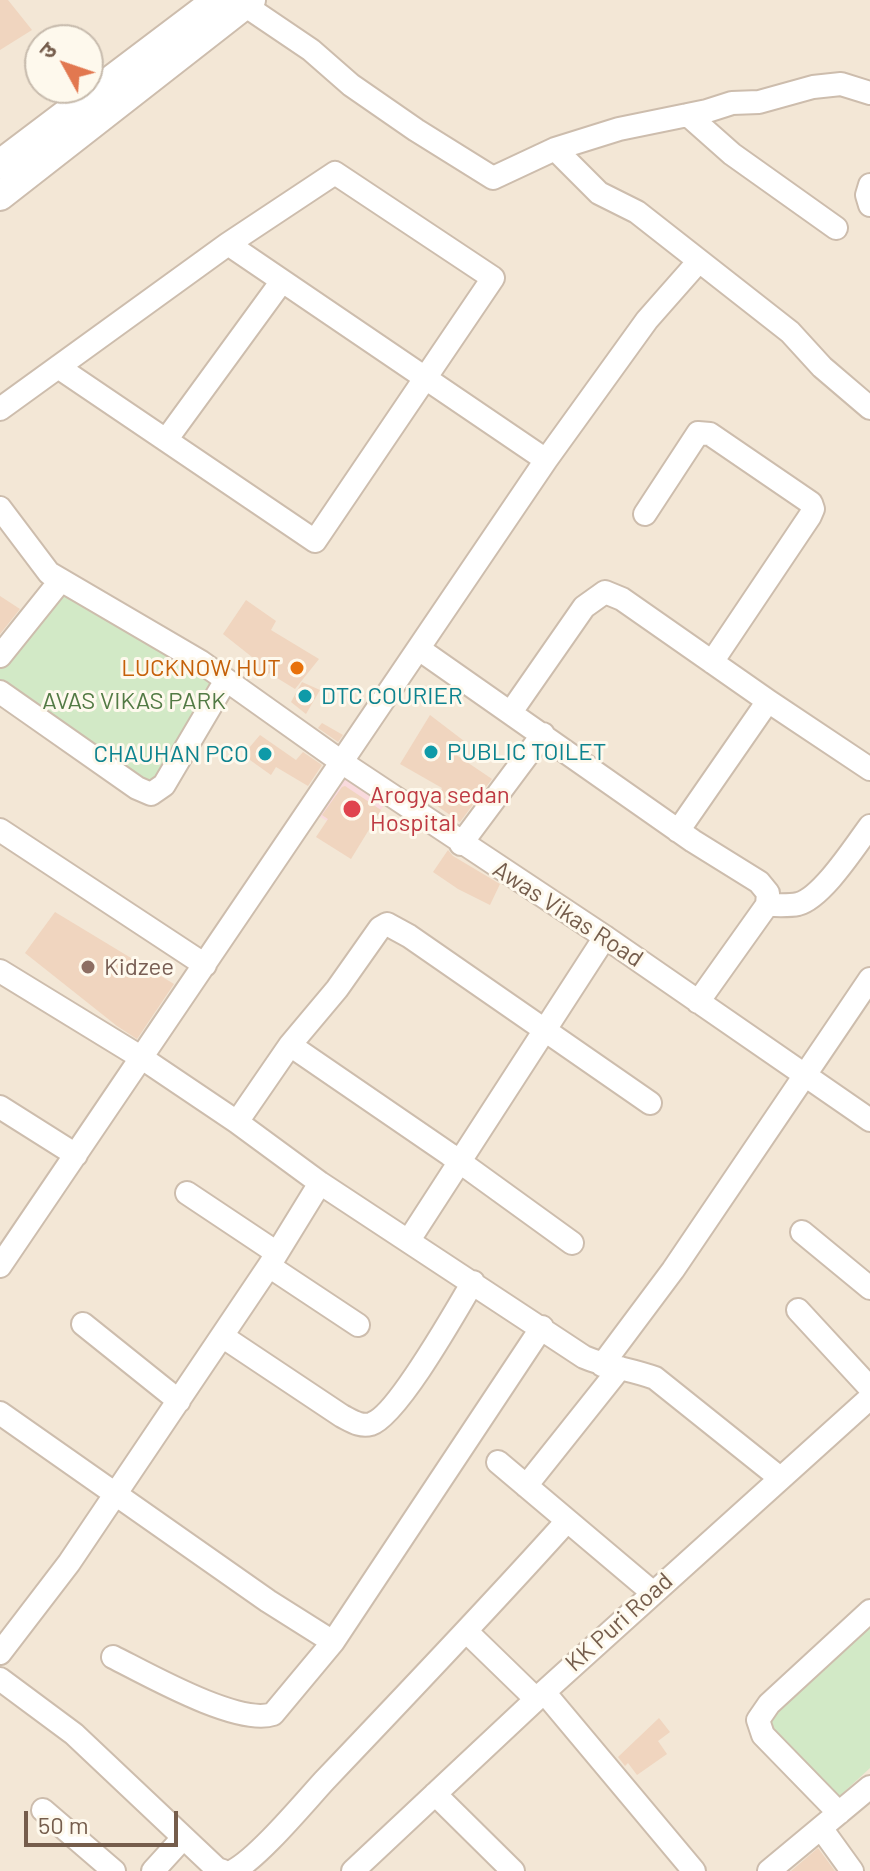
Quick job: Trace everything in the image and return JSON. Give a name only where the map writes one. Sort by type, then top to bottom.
[{"type":"street","points":[[237,1],[311,50],[351,85],[416,130],[493,178],[555,149],[619,129],[732,103],[759,102],[813,87],[841,84],[870,93]]},
{"type":"street","points":[[4,153],[237,1]]},
{"type":"street","points":[[0,196],[237,1]]},
{"type":"street","points":[[688,115],[732,154],[836,228]]},
{"type":"street","points":[[555,149],[599,193],[637,212],[790,332],[822,367],[870,408]]},
{"type":"street","points":[[0,409],[58,367],[228,244],[335,173],[493,278],[315,541],[58,367]]},
{"type":"street","points":[[870,185],[867,195],[870,205]]},
{"type":"street","points":[[228,244],[546,460]]},
{"type":"street","points":[[3,1254],[76,1155],[546,460],[647,320],[699,261]]},
{"type":"street","points":[[166,440],[282,281]]},
{"type":"street","points":[[645,514],[698,433],[710,434],[811,503],[810,516],[712,662]]},
{"type":"street","name":"Awas Vikas Road","points":[[0,508],[49,573],[226,680],[461,844],[605,937],[870,1120]]},
{"type":"street","points":[[0,656],[61,580]]},
{"type":"street","points":[[511,712],[584,607],[605,592],[622,599],[870,769]]},
{"type":"street","points":[[419,649],[678,831],[759,882],[768,893],[767,905],[698,1002]]},
{"type":"street","points":[[0,692],[137,788],[151,794],[164,785],[226,680]]},
{"type":"street","points":[[678,831],[768,701]]},
{"type":"street","points":[[461,844],[543,734]]},
{"type":"street","points":[[767,905],[799,904],[811,897],[870,826]]},
{"type":"street","points":[[3,839],[205,965]]},
{"type":"street","points":[[237,1122],[290,1045],[337,989],[380,928],[387,924],[409,936],[650,1103]]},
{"type":"street","points":[[409,1240],[605,937]]},
{"type":"street","points":[[0,971],[142,1058],[320,1183],[584,1357],[655,1378],[780,1478]]},
{"type":"street","points":[[526,1486],[611,1366],[870,979]]},
{"type":"street","points":[[290,1045],[572,1243]]},
{"type":"street","points":[[0,1107],[76,1155]]},
{"type":"street","points":[[0,1653],[69,1563],[273,1259],[320,1183]]},
{"type":"street","points":[[187,1193],[358,1325]]},
{"type":"street","points":[[802,1232],[870,1288]]},
{"type":"street","points":[[222,1336],[342,1416],[358,1425],[370,1425],[381,1419],[394,1404],[428,1356],[473,1282]]},
{"type":"street","points":[[798,1310],[870,1388]]},
{"type":"street","points":[[83,1324],[179,1401]]},
{"type":"street","points":[[113,1657],[246,1716],[273,1714],[333,1642],[542,1327]]},
{"type":"street","name":"KK Puri Road","points":[[694,1871],[540,1695],[870,1398]]},
{"type":"street","points":[[0,1413],[268,1601],[333,1642]]},
{"type":"street","points":[[498,1462],[652,1592]]},
{"type":"street","points":[[233,1871],[255,1853],[467,1632],[567,1521]]},
{"type":"street","points":[[839,1813],[763,1735],[758,1720],[769,1704],[870,1611]]},
{"type":"street","points":[[353,1871],[540,1695],[467,1632]]},
{"type":"street","points":[[0,1679],[74,1734],[183,1838],[223,1871]]},
{"type":"street","points":[[769,1871],[870,1787]]},
{"type":"street","points":[[435,1794],[513,1871]]},
{"type":"street","points":[[43,1810],[114,1871]]},
{"type":"street","points":[[821,1828],[852,1871]]},
{"type":"street","points":[[153,1871],[183,1838]]},
{"type":"shaded area","points":[[0,0],[870,0],[870,1871],[0,1871]]},
{"type":"shaded area","name":"Arogya sedan Hospital","points":[[344,773],[386,802],[361,840],[317,815]]},
{"type":"green space","name":"AVAS VIKAS PARK","points":[[61,587],[217,678],[157,790],[0,685],[0,665]]},
{"type":"green space","points":[[870,1628],[870,1768],[831,1804],[767,1721]]},
{"type":"building","points":[[0,0],[8,0],[27,24],[24,24],[24,35],[0,50]]},
{"type":"building","points":[[0,596],[20,609],[0,634]]},
{"type":"building","points":[[246,600],[276,621],[271,630],[319,659],[295,689],[269,673],[267,676],[254,666],[257,661],[223,634]]},
{"type":"building","name":"DTC COURIER","points":[[302,682],[320,690],[306,714],[291,702]]},
{"type":"building","points":[[430,715],[464,741],[455,754],[492,779],[460,822],[433,803],[442,788],[400,764]]},
{"type":"building","points":[[322,723],[343,735],[338,742],[318,728]]},
{"type":"building","points":[[260,735],[296,760],[303,752],[322,765],[308,786],[276,767],[271,775],[243,755]]},
{"type":"building","name":"Arogya sedan Hospital","points":[[345,786],[381,810],[351,859],[316,837],[328,819],[322,815]]},
{"type":"building","points":[[448,850],[500,884],[490,905],[433,872]]},
{"type":"building","name":"Kidzee","points":[[55,912],[174,984],[137,1039],[25,953]]},
{"type":"building","points":[[659,1718],[670,1732],[658,1741],[667,1754],[637,1775],[628,1763],[625,1766],[618,1757]]},
{"type":"building","points":[[818,1848],[835,1871],[791,1871]]},
{"type":"place","name":"LUCKNOW HUT","points":[[297,668]]},
{"type":"place","name":"DTC COURIER","points":[[305,696]]},
{"type":"place","name":"PUBLIC TOILET","points":[[431,752]]},
{"type":"place","name":"CHAUHAN PCO","points":[[265,754]]},
{"type":"place","name":"Arogya sedan Hospital","points":[[352,809]]},
{"type":"place","name":"Kidzee","points":[[88,967]]}]
